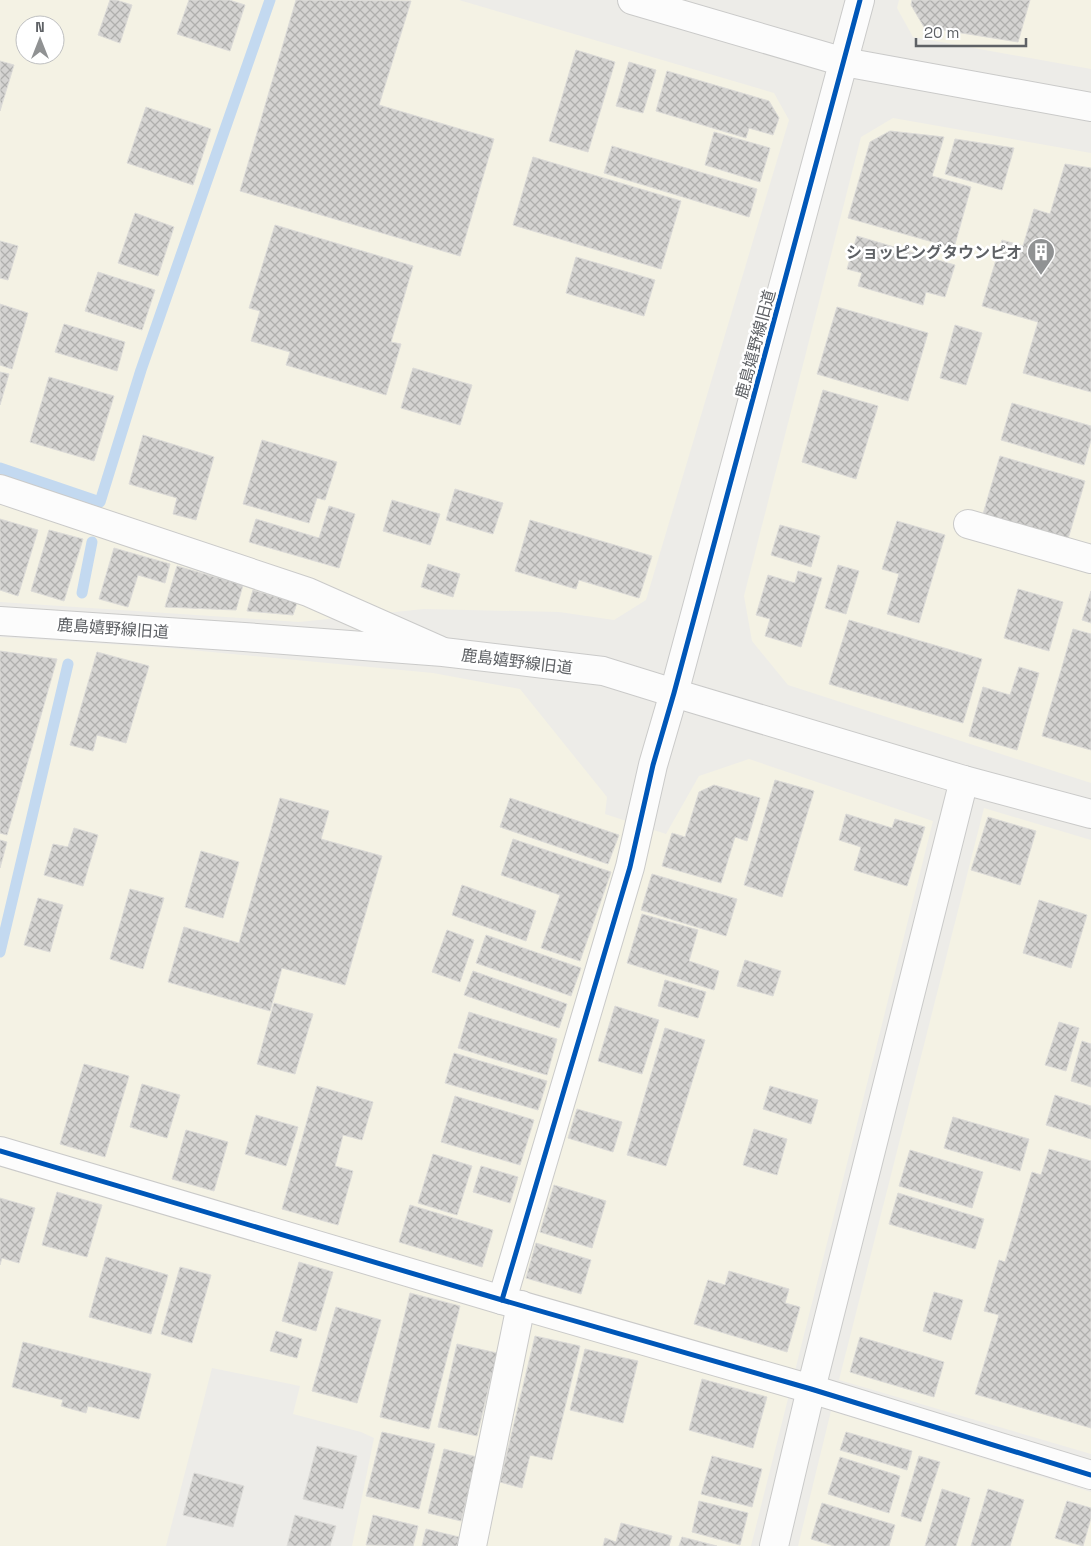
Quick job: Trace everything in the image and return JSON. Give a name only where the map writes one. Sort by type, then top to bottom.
[{"type":"street","points":[[632,0],[844,62],[1091,107]]},
{"type":"street","name":"鹿島嬉野線旧道","points":[[0,621],[244,636],[443,652],[603,671],[674,693],[860,0]]},
{"type":"street","points":[[0,489],[308,592],[443,652]]},
{"type":"street","points":[[968,524],[1091,559]]},
{"type":"street","points":[[472,1546],[512,1302],[630,867],[653,765],[674,693],[964,780],[1091,814]]},
{"type":"street","points":[[774,1546],[964,780]]},
{"type":"street","points":[[0,1152],[812,1389],[1091,1475]]},
{"type":"shaded area","points":[[0,0],[459,0],[774,93],[789,120],[646,600],[614,620],[559,612],[424,609],[299,622],[0,602]]},
{"type":"shaded area","points":[[899,0],[1091,0],[1091,69],[913,37],[897,8]]},
{"type":"shaded area","points":[[893,118],[1091,153],[1091,783],[788,685],[752,641],[744,596],[861,137]]},
{"type":"shaded area","points":[[0,637],[170,648],[433,673],[520,689],[607,797],[605,814],[666,834],[699,776],[749,759],[933,821],[751,1546],[352,1546],[374,1438],[361,1432],[293,1414],[300,1386],[212,1368],[166,1546],[0,1546]]},
{"type":"shaded area","points":[[984,808],[1091,840],[1091,1454],[839,1380]]},
{"type":"shaded area","points":[[831,1411],[1091,1492],[1091,1546],[798,1546]]},
{"type":"building","points":[[110,0],[132,5],[120,43],[98,35]]},
{"type":"building","points":[[189,0],[229,0],[245,5],[230,51],[177,34]]},
{"type":"building","points":[[296,0],[411,1],[379,105],[494,139],[460,256],[240,191]]},
{"type":"building","points":[[912,0],[1030,0],[1018,42],[924,27],[911,5]]},
{"type":"building","points":[[576,50],[615,62],[588,152],[549,141]]},
{"type":"building","points":[[0,61],[14,65],[0,111]]},
{"type":"building","points":[[629,62],[656,70],[643,113],[616,106]]},
{"type":"building","points":[[667,71],[769,101],[779,118],[773,135],[749,128],[746,138],[656,111]]},
{"type":"building","points":[[146,107],[211,129],[193,185],[127,163]]},
{"type":"building","points":[[890,131],[944,137],[932,176],[971,187],[954,248],[848,218],[870,142]]},
{"type":"building","points":[[714,132],[770,148],[760,182],[705,165]]},
{"type":"building","points":[[955,139],[1014,148],[1002,190],[945,174]]},
{"type":"building","points":[[612,146],[757,189],[749,217],[604,173]]},
{"type":"building","points":[[533,157],[681,201],[661,269],[513,225]]},
{"type":"building","name":"ショッピングタウンピオ","points":[[1065,164],[1091,168],[1091,392],[1023,373],[1038,322],[982,306],[1002,240],[1023,246],[1034,209],[1050,214]]},
{"type":"building","points":[[135,213],[174,227],[158,276],[118,263]]},
{"type":"building","points":[[275,225],[413,266],[391,342],[401,344],[386,395],[286,365],[290,352],[251,341],[260,311],[249,308]]},
{"type":"building","points":[[857,236],[955,265],[945,297],[926,292],[923,305],[858,286],[862,273],[847,269]]},
{"type":"building","points":[[0,241],[18,246],[8,280],[0,278]]},
{"type":"building","points":[[576,257],[655,280],[644,316],[566,293]]},
{"type":"building","points":[[98,272],[155,290],[142,330],[85,311]]},
{"type":"building","points":[[0,304],[28,313],[12,369],[0,365]]},
{"type":"building","points":[[837,307],[928,333],[908,401],[817,374]]},
{"type":"building","points":[[64,324],[125,342],[117,371],[55,352]]},
{"type":"building","points":[[955,325],[982,333],[966,385],[940,378]]},
{"type":"building","points":[[413,368],[472,385],[460,425],[401,408]]},
{"type":"building","points":[[0,372],[9,374],[0,405]]},
{"type":"building","points":[[49,377],[114,396],[94,461],[30,442]]},
{"type":"building","points":[[823,390],[878,406],[856,479],[802,462]]},
{"type":"building","points":[[1012,403],[1091,426],[1091,440],[1084,465],[1001,440]]},
{"type":"building","points":[[143,435],[214,457],[196,520],[173,514],[177,498],[129,484]]},
{"type":"building","points":[[262,440],[337,462],[325,500],[317,498],[309,523],[243,504]]},
{"type":"building","points":[[1000,456],[1085,481],[1068,539],[983,514]]},
{"type":"building","points":[[455,489],[503,503],[493,534],[446,520]]},
{"type":"building","points":[[392,500],[440,514],[430,545],[383,531]]},
{"type":"building","points":[[329,506],[355,514],[339,568],[249,542],[256,519],[319,538]]},
{"type":"building","points":[[0,519],[38,530],[18,596],[0,590]]},
{"type":"building","points":[[530,520],[652,556],[639,598],[579,580],[576,589],[515,571]]},
{"type":"building","points":[[897,521],[945,535],[919,623],[887,614],[899,574],[882,569]]},
{"type":"building","points":[[780,525],[820,536],[811,567],[771,555]]},
{"type":"building","points":[[49,530],[83,539],[64,601],[31,591]]},
{"type":"building","points":[[114,548],[170,564],[165,583],[138,575],[128,607],[99,599]]},
{"type":"building","points":[[428,564],[460,574],[453,597],[421,587]]},
{"type":"building","points":[[838,565],[859,571],[846,614],[825,608]]},
{"type":"building","points":[[177,566],[243,585],[236,610],[165,607]]},
{"type":"building","points":[[798,571],[822,578],[801,647],[765,636],[770,619],[756,615],[768,575],[795,583]]},
{"type":"building","points":[[1018,589],[1063,602],[1049,651],[1004,638]]},
{"type":"building","points":[[253,590],[297,603],[293,615],[247,611]]},
{"type":"building","points":[[1091,591],[1091,623],[1082,620]]},
{"type":"building","points":[[849,620],[982,659],[963,723],[829,684]]},
{"type":"building","points":[[1073,629],[1091,634],[1091,750],[1042,736]]},
{"type":"building","points":[[0,651],[57,659],[7,835],[0,833]]},
{"type":"building","points":[[97,652],[149,666],[126,743],[97,735],[93,751],[70,745]]},
{"type":"building","points":[[1019,667],[1039,673],[1017,750],[969,736],[983,687],[1010,695]]},
{"type":"building","points":[[775,780],[814,791],[782,897],[744,885]]},
{"type":"building","points":[[714,785],[760,798],[747,841],[735,837],[721,883],[662,866],[672,833],[685,837],[699,792]]},
{"type":"building","points":[[280,798],[329,811],[321,839],[382,856],[345,985],[282,968],[270,1011],[168,982],[184,927],[239,943]]},
{"type":"building","points":[[510,798],[619,835],[608,864],[500,827]]},
{"type":"building","points":[[846,814],[892,828],[895,819],[925,827],[907,886],[854,870],[861,847],[839,840]]},
{"type":"building","points":[[988,817],[1036,831],[1020,885],[971,870]]},
{"type":"building","points":[[74,828],[98,835],[83,886],[44,875],[53,844],[68,847]]},
{"type":"building","points":[[513,839],[611,872],[580,961],[541,948],[560,895],[501,875]]},
{"type":"building","points":[[0,840],[7,842],[0,868]]},
{"type":"building","points":[[201,851],[239,862],[223,918],[185,907]]},
{"type":"building","points":[[652,874],[737,899],[726,936],[641,910]]},
{"type":"building","points":[[462,885],[536,911],[526,941],[452,915]]},
{"type":"building","points":[[130,889],[164,898],[143,969],[110,959]]},
{"type":"building","points":[[38,898],[63,905],[50,952],[24,945]]},
{"type":"building","points":[[1039,900],[1087,915],[1071,968],[1023,953]]},
{"type":"building","points":[[642,914],[698,930],[689,961],[719,971],[714,990],[627,963]]},
{"type":"building","points":[[447,930],[474,940],[460,982],[432,972]]},
{"type":"building","points":[[486,935],[581,968],[571,996],[476,963]]},
{"type":"building","points":[[745,960],[781,971],[773,996],[737,986]]},
{"type":"building","points":[[473,971],[567,1004],[559,1028],[464,995]]},
{"type":"building","points":[[665,980],[706,992],[698,1018],[658,1006]]},
{"type":"building","points":[[274,1003],[313,1014],[295,1074],[257,1064]]},
{"type":"building","points":[[615,1006],[659,1020],[642,1074],[598,1061]]},
{"type":"building","points":[[469,1012],[557,1039],[547,1075],[458,1048]]},
{"type":"building","points":[[1059,1022],[1079,1028],[1066,1071],[1045,1065]]},
{"type":"building","points":[[665,1028],[705,1040],[666,1166],[627,1155]]},
{"type":"building","points":[[1082,1041],[1091,1044],[1091,1087],[1071,1081]]},
{"type":"building","points":[[454,1053],[547,1081],[538,1110],[445,1083]]},
{"type":"building","points":[[84,1064],[129,1076],[105,1157],[60,1144]]},
{"type":"building","points":[[142,1084],[180,1095],[167,1138],[130,1127]]},
{"type":"building","points":[[317,1086],[373,1102],[362,1140],[343,1135],[335,1166],[353,1171],[338,1225],[282,1209]]},
{"type":"building","points":[[770,1086],[818,1100],[811,1124],[763,1109]]},
{"type":"building","points":[[1055,1095],[1091,1106],[1091,1139],[1046,1125]]},
{"type":"building","points":[[455,1096],[534,1120],[520,1165],[441,1142]]},
{"type":"building","points":[[577,1109],[622,1122],[613,1152],[568,1138]]},
{"type":"building","points":[[256,1115],[298,1127],[286,1166],[245,1154]]},
{"type":"building","points":[[953,1117],[1029,1139],[1020,1171],[944,1148]]},
{"type":"building","points":[[754,1129],[787,1139],[777,1175],[743,1165]]},
{"type":"building","points":[[186,1130],[228,1142],[214,1191],[172,1179]]},
{"type":"building","points":[[1049,1149],[1091,1161],[1091,1428],[975,1394],[999,1315],[984,1311],[999,1260],[1005,1262],[1032,1172],[1041,1175]]},
{"type":"building","points":[[910,1150],[983,1172],[972,1208],[899,1186]]},
{"type":"building","points":[[433,1154],[472,1166],[457,1215],[418,1203]]},
{"type":"building","points":[[481,1166],[518,1177],[510,1203],[473,1192]]},
{"type":"building","points":[[554,1185],[606,1201],[592,1248],[540,1232]]},
{"type":"building","points":[[57,1192],[102,1205],[87,1257],[42,1245]]},
{"type":"building","points":[[898,1193],[984,1219],[975,1249],[889,1224]]},
{"type":"building","points":[[0,1198],[35,1208],[19,1263],[2,1258],[0,1265]]},
{"type":"building","points":[[410,1205],[493,1230],[482,1267],[399,1242]]},
{"type":"building","points":[[536,1243],[591,1260],[581,1294],[526,1278]]},
{"type":"building","points":[[106,1257],[168,1275],[151,1334],[89,1317]]},
{"type":"building","points":[[299,1262],[333,1272],[316,1331],[282,1321]]},
{"type":"building","points":[[180,1267],[211,1275],[192,1343],[161,1334]]},
{"type":"building","points":[[729,1271],[789,1289],[785,1303],[800,1307],[787,1352],[694,1324],[708,1280],[725,1285]]},
{"type":"building","points":[[934,1292],[963,1300],[951,1340],[923,1331]]},
{"type":"building","points":[[410,1293],[460,1306],[429,1429],[380,1417]]},
{"type":"building","points":[[336,1307],[381,1320],[357,1403],[312,1391]]},
{"type":"building","points":[[276,1331],[302,1339],[297,1358],[270,1351]]},
{"type":"building","points":[[535,1336],[580,1346],[552,1460],[530,1455],[522,1488],[500,1482]]},
{"type":"building","points":[[860,1337],[944,1362],[934,1397],[850,1372]]},
{"type":"building","points":[[23,1342],[151,1374],[139,1419],[88,1406],[86,1413],[61,1406],[63,1400],[12,1387]]},
{"type":"building","points":[[457,1344],[497,1353],[477,1436],[438,1427]]},
{"type":"building","points":[[585,1349],[638,1361],[623,1423],[570,1410]]},
{"type":"building","points":[[702,1379],[767,1397],[753,1448],[689,1430]]},
{"type":"building","points":[[382,1432],[435,1444],[419,1509],[366,1496]]},
{"type":"building","points":[[846,1432],[912,1451],[907,1470],[840,1450]]},
{"type":"building","points":[[317,1446],[357,1456],[343,1509],[303,1499]]},
{"type":"building","points":[[444,1449],[477,1457],[461,1521],[428,1513]]},
{"type":"building","points":[[712,1456],[762,1469],[752,1507],[701,1494]]},
{"type":"building","points":[[919,1456],[940,1462],[921,1522],[901,1516]]},
{"type":"building","points":[[840,1457],[900,1476],[889,1513],[828,1494]]},
{"type":"building","points":[[194,1473],[244,1486],[233,1527],[183,1515]]},
{"type":"building","points":[[942,1489],[970,1498],[956,1546],[925,1546]]},
{"type":"building","points":[[988,1489],[1024,1500],[1010,1546],[971,1546]]},
{"type":"building","points":[[699,1501],[748,1513],[740,1545],[692,1532]]},
{"type":"building","points":[[1067,1501],[1091,1508],[1091,1518],[1083,1546],[1055,1538]]},
{"type":"building","points":[[822,1503],[895,1525],[889,1546],[834,1546],[811,1539]]},
{"type":"building","points":[[295,1515],[336,1526],[330,1546],[287,1546]]},
{"type":"building","points":[[373,1515],[418,1526],[413,1546],[366,1545]]},
{"type":"building","points":[[621,1523],[672,1536],[669,1546],[603,1546],[605,1538],[616,1542]]},
{"type":"building","points":[[426,1529],[459,1537],[457,1546],[422,1546]]},
{"type":"building","points":[[682,1537],[717,1546],[679,1546]]},
{"type":"waterway","points":[[0,468],[100,502],[141,370],[270,0]]},
{"type":"waterway","points":[[82,593],[92,542]]},
{"type":"waterway","points":[[0,952],[68,664]]},
{"type":"cycle path","points":[[502,1300],[630,867],[653,765],[860,0]]},
{"type":"cycle path","points":[[0,1151],[502,1300],[811,1389],[1091,1475]]},
{"type":"place","name":"ショッピングタウンピオ","points":[[1041,276]]}]
